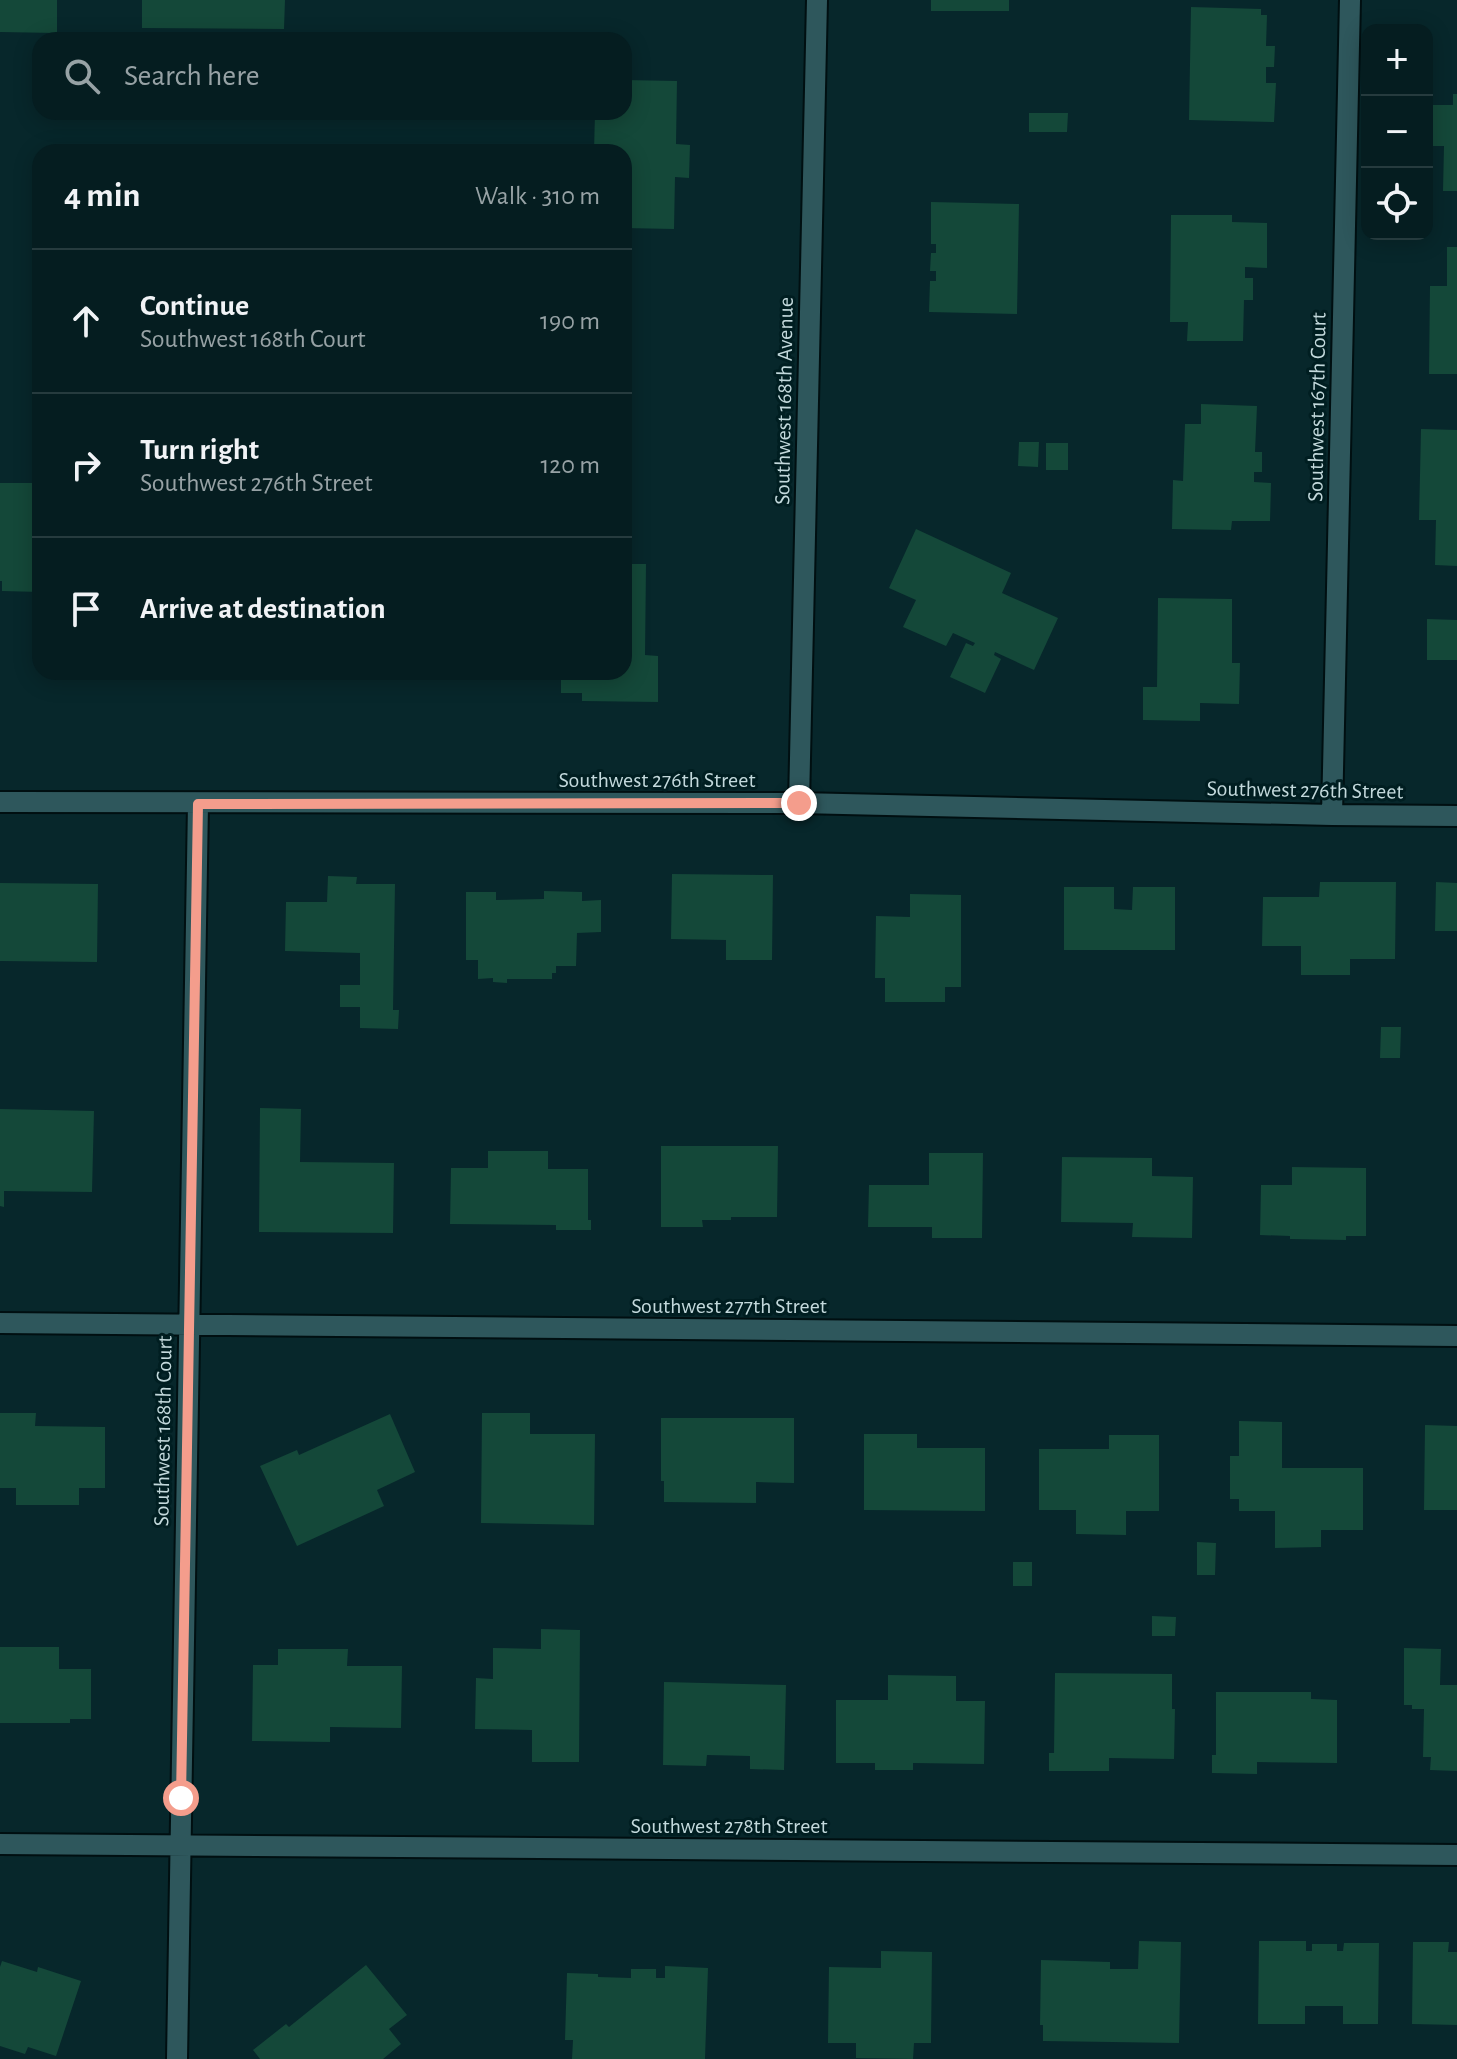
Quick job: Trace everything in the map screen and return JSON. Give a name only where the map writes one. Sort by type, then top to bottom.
[{"type":"street","name":"Southwest 168th Avenue","points":[[799,803],[817,0]]},
{"type":"street","name":"Southwest 167th Court","points":[[1332,815],[1350,0]]},
{"type":"street","name":"Southwest 276th Street","points":[[0,802],[799,803],[1457,816]]},
{"type":"street","name":"Southwest 168th Court","points":[[177,2059],[198,804]]},
{"type":"street","name":"Southwest 277th Street","points":[[0,1323],[1457,1336]]},
{"type":"street","name":"Southwest 278th Street","points":[[0,1844],[1457,1855]]},
{"type":"building","points":[[0,0],[57,0],[57,32],[0,32]]},
{"type":"building","points":[[142,0],[285,0],[284,29],[142,28]]},
{"type":"building","points":[[931,0],[1009,0],[1009,11],[931,11]]},
{"type":"building","points":[[1191,7],[1261,9],[1261,15],[1267,15],[1266,46],[1275,46],[1274,67],[1266,67],[1266,83],[1276,83],[1274,122],[1189,120]]},
{"type":"building","points":[[632,80],[677,81],[676,144],[690,145],[689,178],[675,177],[674,229],[632,228],[632,144],[594,144],[595,120],[632,120]]},
{"type":"building","points":[[1453,94],[1457,94],[1457,191],[1443,191],[1444,146],[1433,146],[1433,105],[1453,105]]},
{"type":"building","points":[[1029,113],[1068,113],[1067,132],[1029,132]]},
{"type":"building","points":[[931,202],[1019,204],[1017,314],[929,312],[930,281],[936,281],[936,271],[930,271],[931,253],[936,253],[936,244],[931,244]]},
{"type":"building","points":[[1171,215],[1232,215],[1232,222],[1267,223],[1267,268],[1245,267],[1245,278],[1253,278],[1253,300],[1244,300],[1243,341],[1187,341],[1188,322],[1170,322]]},
{"type":"building","points":[[1447,247],[1457,247],[1457,374],[1429,374],[1430,286],[1447,286]]},
{"type":"building","points":[[1201,404],[1257,406],[1255,452],[1262,452],[1262,472],[1254,472],[1254,482],[1271,483],[1270,521],[1232,521],[1231,530],[1172,529],[1173,480],[1183,481],[1185,424],[1201,424]]},
{"type":"building","points":[[1421,429],[1457,430],[1457,566],[1435,565],[1436,520],[1419,520]]},
{"type":"building","points":[[1019,442],[1039,442],[1038,467],[1018,466]]},
{"type":"building","points":[[1046,443],[1068,443],[1068,470],[1046,470]]},
{"type":"building","points":[[0,483],[32,483],[32,592],[2,591]]},
{"type":"building","points":[[916,529],[1011,573],[1002,593],[1058,618],[1034,670],[995,652],[994,655],[1001,659],[985,693],[950,677],[966,643],[973,646],[975,643],[953,633],[946,646],[903,627],[916,600],[889,588]]},
{"type":"building","points":[[632,564],[646,564],[645,655],[658,656],[658,702],[582,701],[582,693],[561,693],[561,680],[632,680]]},
{"type":"building","points":[[1158,598],[1232,599],[1232,663],[1240,663],[1239,704],[1200,703],[1200,721],[1143,720],[1143,687],[1157,687]]},
{"type":"building","points":[[1427,619],[1457,620],[1457,660],[1427,660]]},
{"type":"building","points":[[672,874],[773,875],[772,960],[726,960],[726,940],[671,939]]},
{"type":"building","points":[[328,876],[357,877],[356,884],[395,884],[393,1010],[399,1010],[398,1029],[360,1028],[360,1007],[340,1007],[340,985],[360,985],[360,953],[285,951],[286,902],[327,902]]},
{"type":"building","points":[[1320,882],[1396,882],[1395,959],[1350,959],[1350,975],[1301,975],[1301,946],[1262,946],[1263,897],[1319,897]]},
{"type":"building","points":[[1436,882],[1457,883],[1457,931],[1435,931]]},
{"type":"building","points":[[0,883],[98,884],[97,962],[0,961]]},
{"type":"building","points":[[1064,887],[1114,887],[1114,909],[1132,910],[1133,887],[1175,887],[1175,950],[1064,950]]},
{"type":"building","points":[[544,891],[582,892],[582,901],[601,900],[601,932],[577,933],[576,966],[556,966],[552,979],[507,979],[507,983],[493,982],[493,978],[478,979],[478,960],[466,960],[466,892],[496,892],[496,900],[544,899]]},
{"type":"building","points":[[910,894],[961,895],[961,987],[945,987],[945,1002],[885,1002],[885,978],[875,978],[876,916],[910,917]]},
{"type":"building","points":[[1381,1027],[1401,1027],[1400,1058],[1380,1058]]},
{"type":"building","points":[[260,1108],[301,1109],[300,1162],[394,1163],[393,1233],[259,1232]]},
{"type":"building","points":[[0,1109],[94,1111],[92,1192],[4,1191],[4,1207],[0,1206]]},
{"type":"building","points":[[661,1146],[778,1146],[777,1217],[731,1217],[731,1220],[702,1220],[703,1227],[661,1227]]},
{"type":"building","points":[[488,1151],[548,1151],[548,1169],[588,1169],[588,1220],[591,1220],[591,1230],[556,1230],[556,1225],[450,1224],[451,1168],[488,1168]]},
{"type":"building","points":[[929,1153],[983,1153],[982,1238],[932,1238],[932,1227],[868,1227],[869,1185],[929,1185]]},
{"type":"building","points":[[1062,1157],[1152,1158],[1152,1176],[1193,1177],[1192,1238],[1132,1237],[1133,1223],[1061,1222]]},
{"type":"building","points":[[1292,1167],[1366,1168],[1366,1236],[1346,1236],[1346,1240],[1260,1235],[1261,1185],[1292,1185]]},
{"type":"building","points":[[0,1413],[36,1413],[35,1426],[105,1427],[105,1488],[79,1488],[79,1505],[16,1505],[16,1488],[0,1488]]},
{"type":"building","points":[[482,1413],[530,1413],[530,1434],[595,1434],[594,1525],[481,1523]]},
{"type":"building","points":[[390,1414],[415,1472],[377,1490],[384,1506],[297,1546],[260,1466],[297,1450],[299,1455]]},
{"type":"building","points":[[661,1418],[794,1418],[794,1483],[756,1482],[756,1503],[664,1502]]},
{"type":"building","points":[[1239,1421],[1282,1422],[1282,1468],[1363,1468],[1363,1530],[1321,1530],[1321,1547],[1275,1548],[1275,1511],[1239,1511],[1239,1499],[1230,1499],[1230,1456],[1239,1456]]},
{"type":"building","points":[[1425,1425],[1457,1426],[1457,1510],[1424,1510]]},
{"type":"building","points":[[864,1434],[917,1434],[917,1448],[985,1448],[985,1511],[864,1510]]},
{"type":"building","points":[[1109,1435],[1159,1435],[1159,1511],[1126,1511],[1126,1535],[1076,1534],[1076,1510],[1039,1510],[1039,1449],[1109,1449]]},
{"type":"building","points":[[1197,1542],[1216,1543],[1215,1575],[1197,1575]]},
{"type":"building","points":[[1013,1562],[1032,1562],[1032,1586],[1013,1586]]},
{"type":"building","points":[[1152,1616],[1176,1617],[1175,1636],[1152,1636]]},
{"type":"building","points":[[541,1629],[580,1630],[579,1762],[532,1762],[532,1730],[475,1729],[476,1678],[493,1679],[493,1648],[541,1649]]},
{"type":"building","points":[[0,1647],[59,1647],[59,1669],[91,1669],[91,1719],[70,1719],[70,1723],[0,1723]]},
{"type":"building","points":[[1404,1648],[1441,1649],[1440,1685],[1457,1685],[1457,1771],[1430,1770],[1431,1757],[1423,1757],[1424,1709],[1404,1705]]},
{"type":"building","points":[[278,1649],[348,1649],[347,1666],[402,1666],[401,1728],[330,1727],[330,1742],[252,1741],[253,1665],[278,1665]]},
{"type":"building","points":[[1055,1673],[1172,1674],[1174,1759],[1109,1758],[1109,1771],[1049,1771],[1049,1753],[1054,1753]]},
{"type":"building","points":[[888,1675],[956,1676],[956,1701],[985,1701],[984,1764],[913,1763],[913,1770],[875,1770],[875,1763],[836,1763],[836,1700],[888,1700]]},
{"type":"building","points":[[664,1682],[786,1685],[784,1770],[750,1769],[750,1756],[707,1755],[706,1766],[663,1765]]},
{"type":"building","points":[[1216,1692],[1311,1692],[1311,1699],[1337,1700],[1337,1763],[1257,1762],[1257,1774],[1212,1773],[1212,1755],[1216,1755]]},
{"type":"building","points":[[1139,1941],[1181,1942],[1179,2043],[1043,2041],[1043,2025],[1040,2025],[1041,1960],[1110,1962],[1110,1969],[1138,1969]]},
{"type":"building","points":[[1259,1941],[1306,1941],[1306,1951],[1312,1951],[1312,1944],[1337,1944],[1337,1951],[1343,1951],[1344,1943],[1379,1943],[1378,2024],[1343,2024],[1343,2006],[1305,2006],[1305,2024],[1258,2024]]},
{"type":"building","points":[[1413,1942],[1449,1942],[1448,1952],[1457,1952],[1457,2025],[1412,2024]]},
{"type":"building","points":[[881,1951],[932,1952],[931,2043],[914,2043],[913,2059],[856,2058],[856,2043],[828,2043],[829,1967],[881,1968]]},
{"type":"building","points":[[2,1961],[37,1972],[38,1967],[81,1981],[56,2056],[28,2047],[25,2054],[0,2046]]},
{"type":"building","points":[[366,1965],[407,2015],[389,2029],[401,2044],[383,2059],[260,2059],[253,2050],[286,2024],[289,2027]]},
{"type":"building","points":[[665,1966],[708,1968],[705,2059],[572,2059],[573,2040],[565,2040],[567,1973],[631,1978],[631,1969],[656,1969],[656,1978],[665,1978]]},
{"type":"route","points":[[181,1798],[198,804],[799,803]]}]
